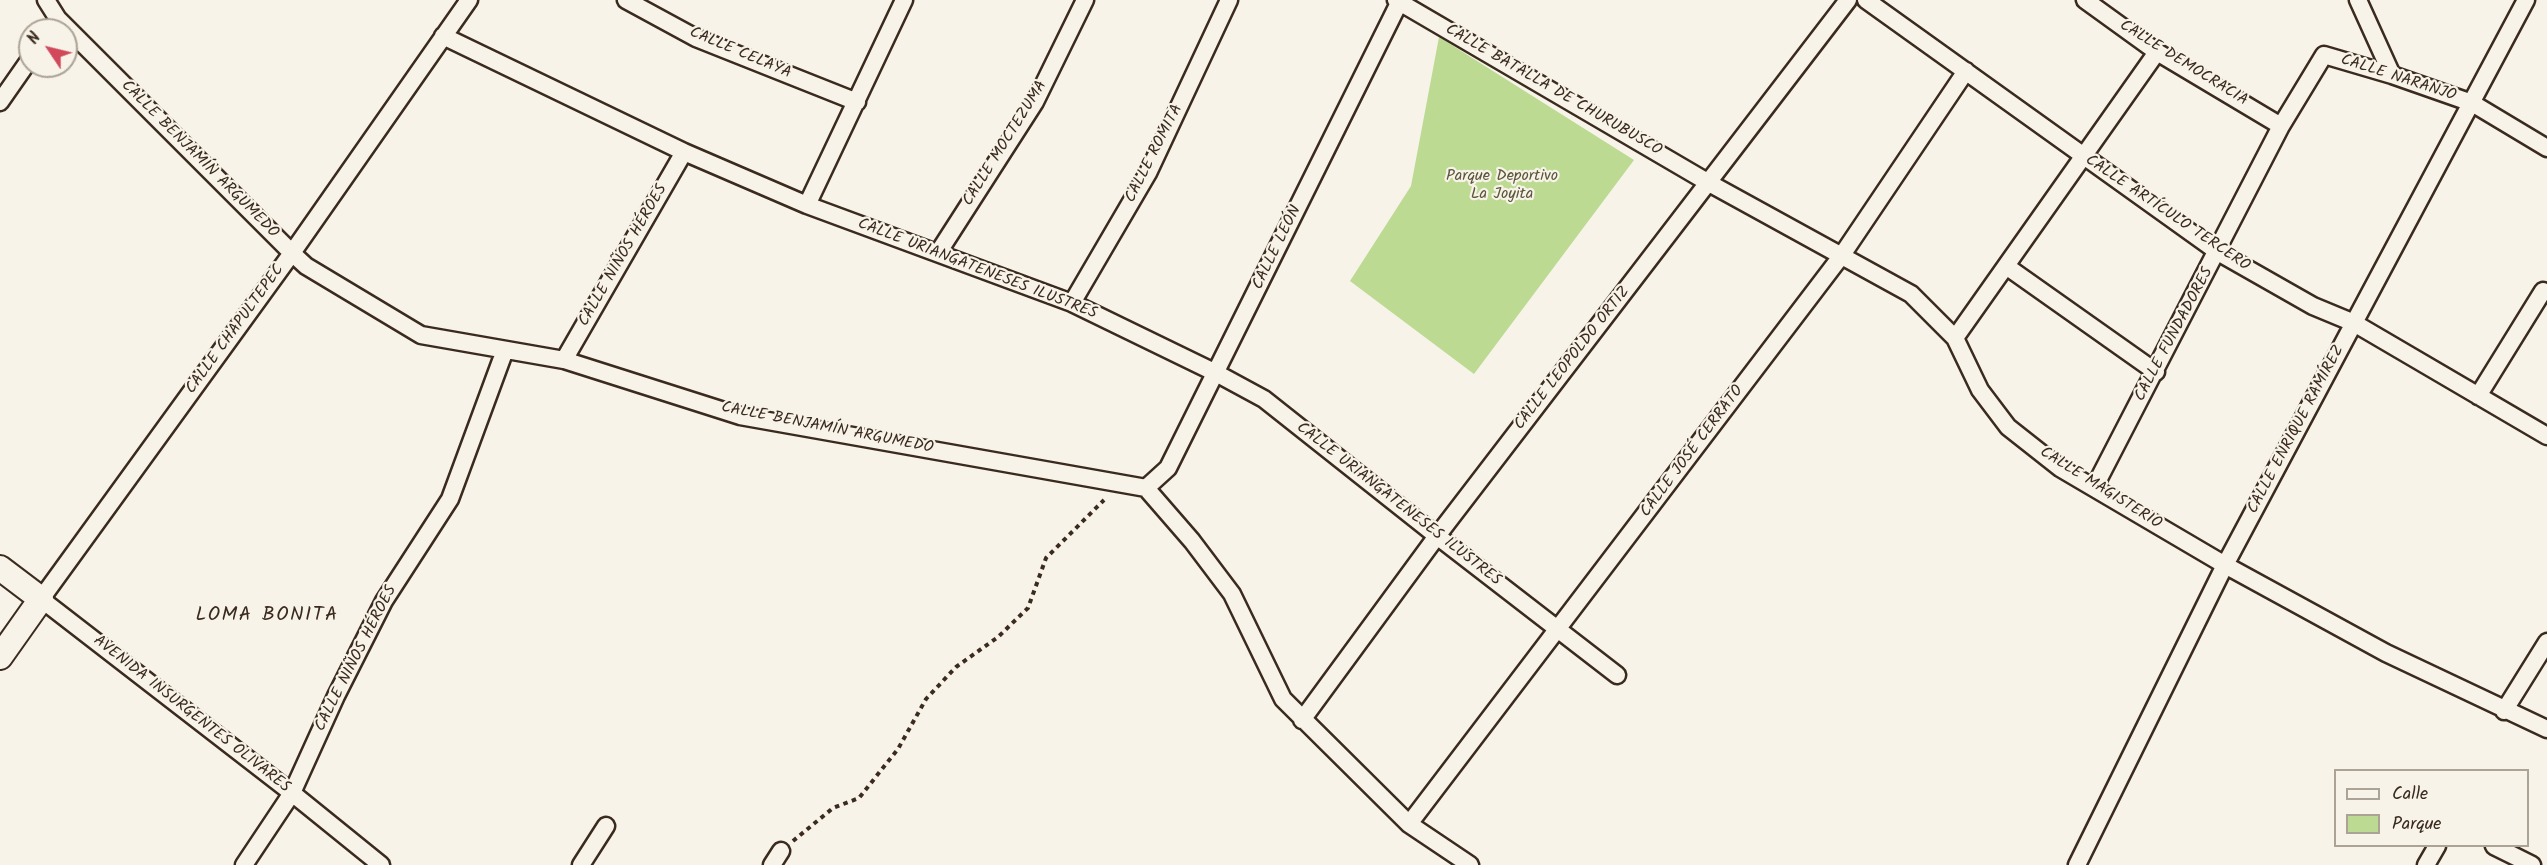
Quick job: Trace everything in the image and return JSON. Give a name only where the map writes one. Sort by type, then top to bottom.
[{"type":"street","name":"CALLE BENJAMÍN ARGUMEDO","points":[[46,0],[52,18]]},
{"type":"street","name":"CALLE CHAPULTEPEC","points":[[0,657],[292,253],[469,0]]},
{"type":"street","name":"CALLE CELAYA","points":[[626,0],[696,38],[857,102]]},
{"type":"street","points":[[807,205],[904,0]]},
{"type":"street","name":"CALLE MOCTEZUMA","points":[[938,253],[1035,102],[1085,0]]},
{"type":"street","name":"CALLE ROMITA","points":[[1072,303],[1148,173],[1229,0]]},
{"type":"street","name":"CALLE LEOPOLDO ORTIZ","points":[[1302,720],[1437,536],[1848,0]]},
{"type":"street","name":"CALLE ARTÍCULO TERCERO","points":[[1866,0],[2083,158],[2218,252],[2313,306],[2354,323],[2547,436]]},
{"type":"street","name":"CALLE DEMOCRACIA","points":[[2085,0],[2157,52],[2282,126]]},
{"type":"street","points":[[2358,0],[2392,75]]},
{"type":"street","name":"CALLE ENRIQUE RAMÍREZ","points":[[2077,865],[2225,565],[2526,0]]},
{"type":"street","name":"CALLE BATALLA DE CHURUBUSCO","points":[[1398,1],[1709,183]]},
{"type":"street","name":"CALLE LEÓN","points":[[1146,488],[1168,468],[1398,1]]},
{"type":"street","name":"CALLE URIANGATENESES ILUSTRES","points":[[443,36],[684,152],[807,205],[1072,303],[1264,399],[1617,675]]},
{"type":"street","name":"CALLE BENJAMÍN ARGUMEDO","points":[[78,48],[306,266],[421,335],[564,360],[740,416],[1146,488]]},
{"type":"street","points":[[1954,338],[2157,52]]},
{"type":"street","name":"CALLE NARANJO","points":[[2324,56],[2392,75],[2472,103],[2547,148]]},
{"type":"street","name":"CALLE FUNDADORES","points":[[2094,488],[2282,126],[2324,56]]},
{"type":"street","name":"CALLE JOSÉ CERRATO","points":[[1409,824],[1842,255],[1966,72]]},
{"type":"street","points":[[0,102],[18,76]]},
{"type":"street","name":"CALLE NIÑOS HÉROES","points":[[564,360],[684,152]]},
{"type":"street","name":"CALLE MAGISTERIO","points":[[1709,183],[1911,294],[1954,338],[1980,390],[2008,427],[2060,468],[2225,565],[2386,653],[2504,711],[2547,729]]},
{"type":"street","points":[[2006,266],[2156,372]]},
{"type":"street","points":[[2478,396],[2543,291]]},
{"type":"street","name":"CALLE NIÑOS HÉROES","points":[[244,865],[292,793],[336,696],[384,601],[450,499],[504,350]]},
{"type":"street","points":[[1146,488],[1192,541],[1232,594],[1283,699],[1409,824],[1470,865]]},
{"type":"street","name":"AVENIDA INSURGENTES OLIVARES","points":[[0,568],[292,793],[381,865]]},
{"type":"street","points":[[2504,711],[2547,642]]},
{"type":"street","points":[[581,865],[606,826]]},
{"type":"street","points":[[2426,865],[2437,847]]},
{"type":"street","points":[[2496,847],[2532,865]]},
{"type":"path","points":[[776,858],[833,808],[859,798],[898,749],[926,699],[956,667],[998,637],[1028,609],[1046,558],[1101,505],[1115,481]]},
{"type":"green space","name":"Parque Deportivo La Joyita","points":[[1439,37],[1634,160],[1474,374],[1350,281],[1411,186]]},
{"type":"district","name":"LOMA BONITA","points":[[267,617]]}]
